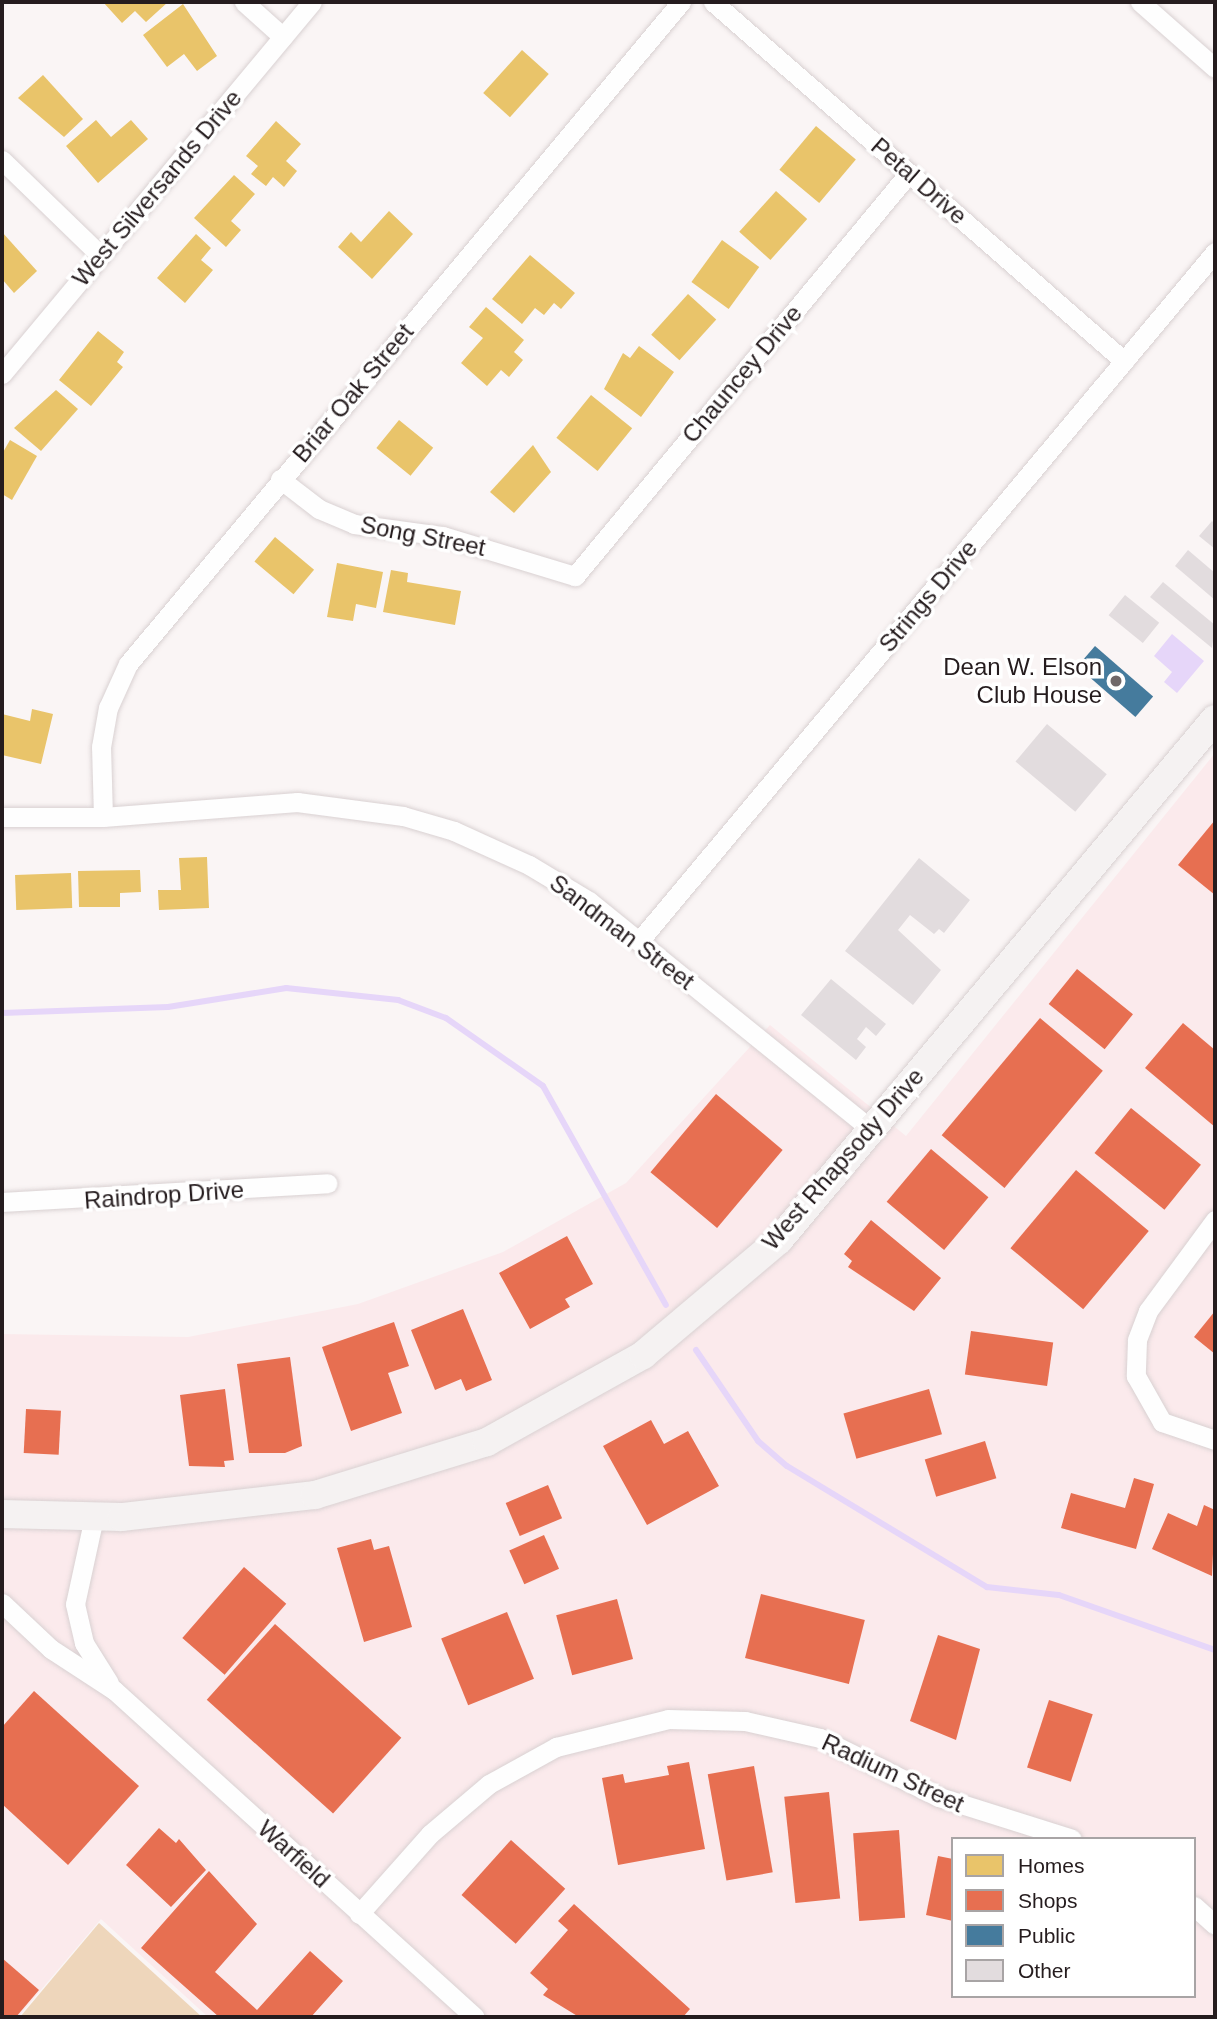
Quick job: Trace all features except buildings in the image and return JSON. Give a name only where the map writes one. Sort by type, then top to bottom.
[{"type":"street","points":[[244,2],[283,37]]},
{"type":"street","name":"West Silversands Drive","points":[[2,374],[312,2]]},
{"type":"street","name":"Briar Oak Street","points":[[103,817],[101,747],[117,685],[280,479],[681,2]]},
{"type":"street","name":"Petal Drive","points":[[713,2],[1124,361]]},
{"type":"street","points":[[1140,2],[1215,68]]},
{"type":"street","points":[[2,160],[100,255]]},
{"type":"street","name":"Chauncey Drive","points":[[575,576],[909,173]]},
{"type":"street","name":"Strings Drive","points":[[640,940],[1215,252]]},
{"type":"street","name":"Song Street","points":[[280,479],[319,509],[354,524],[443,536],[575,576]]},
{"type":"street","name":"West Rhapsody Drive","points":[[2,1514],[94,1517],[315,1495],[487,1442],[567,1402],[643,1354],[779,1240],[1215,719]]},
{"type":"street","name":"Sandman Street","points":[[2,817],[103,817],[297,802],[403,816],[529,864],[640,940],[871,1129]]},
{"type":"street","name":"Raindrop Drive","points":[[2,1202],[327,1183]]},
{"type":"street","points":[[1215,1220],[1148,1311],[1137,1340],[1136,1376],[1162,1422],[1215,1440]]},
{"type":"street","name":"Warfield","points":[[94,1517],[75,1604],[84,1643],[114,1690]]},
{"type":"street","name":"Warfield","points":[[2,1602],[51,1648],[114,1690],[475,2017]]},
{"type":"street","name":"Radium Street","points":[[359,1914],[430,1834],[489,1784],[568,1742],[668,1719],[745,1721],[807,1735],[986,1815],[1065,1837]]},
{"type":"street","points":[[1196,1908],[1215,1925]]},
{"type":"shaded area","points":[[1172,634],[1204,661],[1177,693],[1164,682],[1172,672],[1154,656]]},
{"type":"shaded area","points":[[1215,753],[1215,2017],[208,2017],[101,1919],[18,2017],[2,2017],[2,1334],[188,1337],[358,1304],[503,1252],[626,1183],[770,1025],[906,1136]]},
{"type":"shaded area","points":[[99,1923],[202,2017],[20,2017]]},
{"type":"waterway","points":[[2,1013],[168,1007],[286,988],[398,1000],[446,1018],[543,1086],[666,1305]]},
{"type":"waterway","points":[[696,1350],[758,1441],[787,1466],[987,1587],[1059,1595],[1215,1650]]},
{"type":"place","name":"Dean W. Elson Club House","points":[[1116,681]]}]
